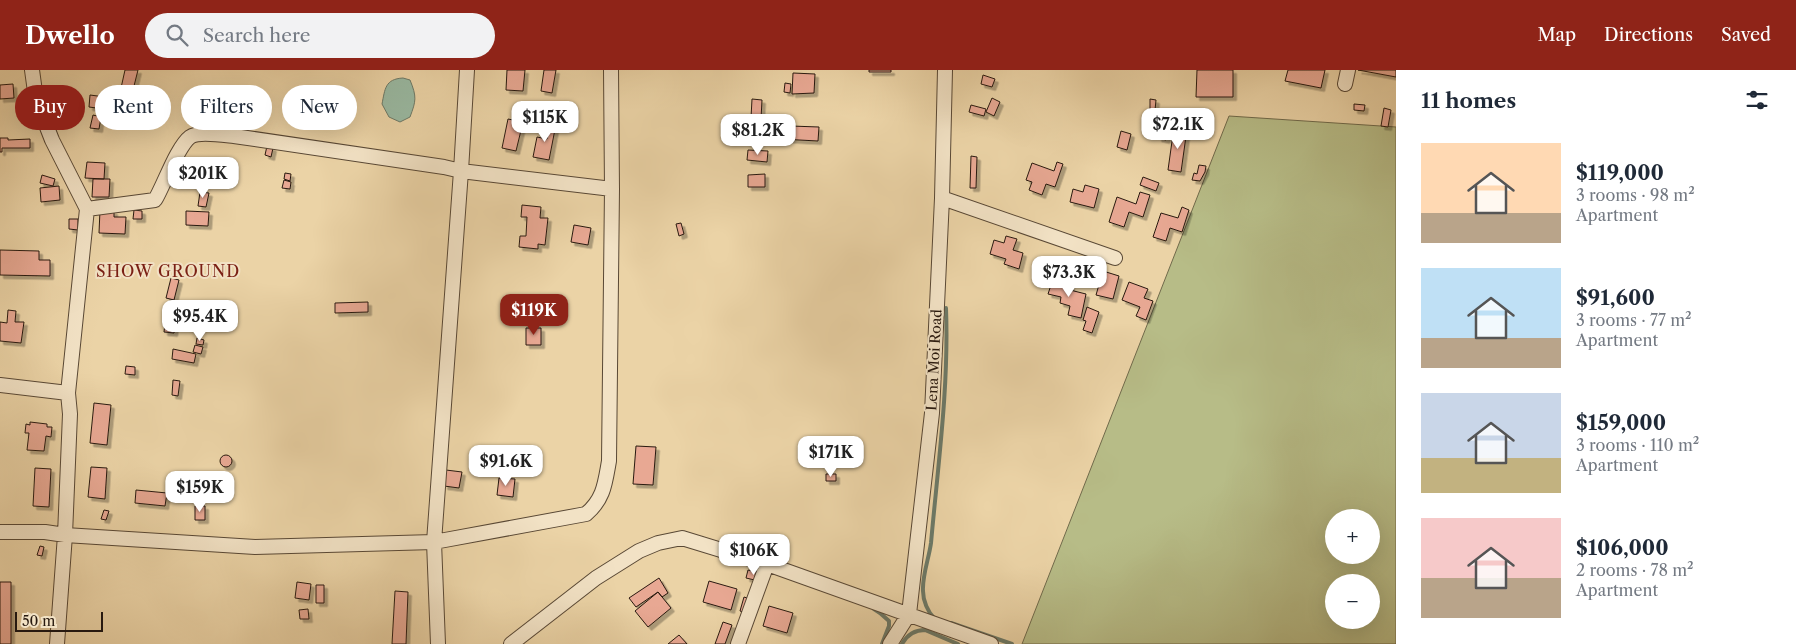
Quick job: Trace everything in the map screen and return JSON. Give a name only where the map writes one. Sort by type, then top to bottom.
[{"type":"street","points":[[32,70],[36,99],[52,140],[87,209],[68,393],[70,414],[65,534],[57,644]]},
{"type":"street","points":[[438,644],[434,542],[467,70]]},
{"type":"street","points":[[0,532],[45,532],[255,547],[434,542],[586,514],[598,503],[602,494],[609,461],[612,189],[611,70]]},
{"type":"street","name":"Lena Moi Road","points":[[890,644],[909,614],[932,413],[942,198],[945,70]]},
{"type":"street","points":[[87,209],[155,200],[179,153],[190,137],[200,134],[234,136],[461,171],[612,189]]},
{"type":"street","points":[[942,198],[1115,258]]},
{"type":"street","points":[[0,385],[68,393]]},
{"type":"street","points":[[511,644],[596,578],[639,551],[658,543],[682,538],[767,564],[990,644]]},
{"type":"street","points":[[738,644],[767,564]]},
{"type":"shaded area","points":[[403,78],[410,80],[415,99],[410,117],[400,122],[389,117],[382,104],[385,89],[389,83]]},
{"type":"shaded area","points":[[1229,116],[1396,127],[1396,644],[1022,644]]},
{"type":"building","points":[[125,70],[138,70],[134,85],[122,85]]},
{"type":"building","points":[[507,70],[525,70],[523,91],[506,90]]},
{"type":"building","points":[[544,70],[556,70],[552,93],[541,91]]},
{"type":"building","points":[[869,70],[891,70],[891,72],[869,72]]},
{"type":"building","points":[[1197,70],[1233,70],[1233,97],[1196,97]]},
{"type":"building","points":[[1288,70],[1325,70],[1321,88],[1285,81]]},
{"type":"building","points":[[1358,70],[1396,70],[1396,77]]},
{"type":"building","points":[[793,73],[815,74],[814,93],[792,94]]},
{"type":"building","points":[[983,75],[995,79],[992,87],[981,84]]},
{"type":"building","points":[[785,83],[791,84],[790,93],[784,92]]},
{"type":"building","points":[[13,84],[14,98],[0,99],[0,85]]},
{"type":"building","points":[[90,95],[95,96],[95,108],[89,107]]},
{"type":"building","points":[[992,98],[1000,102],[994,116],[986,112]]},
{"type":"building","points":[[752,99],[762,100],[760,138],[750,137]]},
{"type":"building","points":[[1150,99],[1156,100],[1155,110],[1150,110]]},
{"type":"building","points":[[1354,104],[1365,105],[1364,111],[1354,110]]},
{"type":"building","points":[[971,105],[986,109],[984,116],[969,112]]},
{"type":"building","points":[[1384,108],[1391,110],[1388,127],[1381,126]]},
{"type":"building","points":[[93,115],[95,116],[95,129],[90,128]]},
{"type":"building","points":[[551,118],[557,119],[549,160],[533,157],[537,137],[547,139]]},
{"type":"building","points":[[508,119],[523,122],[516,151],[502,148]]},
{"type":"building","points":[[762,125],[819,127],[818,141],[762,138]]},
{"type":"building","points":[[1160,126],[1169,128],[1166,140],[1158,138]]},
{"type":"building","points":[[1174,127],[1187,129],[1181,172],[1168,170]]},
{"type":"building","points":[[1121,131],[1131,134],[1127,150],[1117,147]]},
{"type":"building","points":[[0,138],[8,138],[8,140],[30,139],[30,148],[2,148],[2,152],[0,152]]},
{"type":"building","points":[[267,146],[273,148],[271,157],[265,155]]},
{"type":"building","points":[[748,150],[768,151],[767,162],[747,160]]},
{"type":"building","points":[[971,156],[977,157],[976,188],[970,188]]},
{"type":"building","points":[[87,162],[105,163],[104,179],[85,178]]},
{"type":"building","points":[[1057,162],[1063,164],[1055,187],[1046,184],[1042,195],[1029,190],[1032,182],[1026,180],[1032,163],[1054,171]]},
{"type":"building","points":[[1199,165],[1206,166],[1205,172],[1200,181],[1192,180],[1194,173],[1197,174]]},
{"type":"building","points":[[285,173],[291,174],[290,181],[284,179]]},
{"type":"building","points":[[765,174],[765,187],[748,187],[748,175]]},
{"type":"building","points":[[42,175],[55,179],[53,186],[40,183]]},
{"type":"building","points":[[1143,177],[1159,183],[1156,191],[1140,185]]},
{"type":"building","points":[[93,179],[110,179],[109,197],[92,197]]},
{"type":"building","points":[[284,180],[291,182],[290,189],[282,188]]},
{"type":"building","points":[[1085,185],[1099,189],[1094,208],[1070,202],[1073,189],[1083,192]]},
{"type":"building","points":[[59,186],[60,200],[41,202],[40,188]]},
{"type":"building","points":[[200,192],[209,193],[206,207],[198,206]]},
{"type":"building","points":[[1140,192],[1150,195],[1143,217],[1129,212],[1124,227],[1109,222],[1117,197],[1136,204]]},
{"type":"building","points":[[522,205],[541,207],[540,218],[548,218],[545,245],[538,244],[538,249],[519,247],[520,236],[526,236],[527,217],[521,217]]},
{"type":"building","points":[[1182,207],[1189,210],[1182,232],[1170,228],[1166,241],[1153,237],[1161,213],[1178,218]]},
{"type":"building","points":[[100,210],[114,211],[114,217],[126,217],[125,234],[99,233]]},
{"type":"building","points":[[134,210],[142,211],[142,219],[133,219]]},
{"type":"building","points":[[186,211],[209,212],[208,226],[186,225]]},
{"type":"building","points":[[69,219],[78,219],[78,230],[69,229]]},
{"type":"building","points":[[681,223],[684,234],[679,236],[676,224]]},
{"type":"building","points":[[574,225],[591,228],[588,245],[571,242]]},
{"type":"building","points":[[1006,236],[1017,239],[1013,250],[1023,253],[1019,269],[1004,264],[1006,259],[990,254],[994,240],[1004,243]]},
{"type":"building","points":[[0,250],[39,251],[39,260],[50,260],[50,276],[0,275]]},
{"type":"building","points":[[1103,271],[1119,276],[1113,299],[1096,295]]},
{"type":"building","points":[[171,278],[179,280],[174,300],[166,298]]},
{"type":"building","points":[[1059,280],[1071,283],[1070,290],[1086,294],[1081,318],[1068,315],[1070,306],[1060,303],[1061,297],[1048,294],[1051,285],[1058,286]]},
{"type":"building","points":[[1129,282],[1148,289],[1144,298],[1153,301],[1146,320],[1136,316],[1140,307],[1122,300]]},
{"type":"building","points":[[368,302],[368,312],[335,313],[335,303]]},
{"type":"building","points":[[167,306],[191,308],[190,319],[176,318],[174,333],[164,332]]},
{"type":"building","points":[[1087,307],[1099,312],[1092,333],[1083,330],[1086,321],[1083,320]]},
{"type":"building","points":[[8,310],[16,311],[15,322],[24,322],[21,343],[0,341],[0,322],[7,323]]},
{"type":"building","points":[[526,328],[541,328],[541,345],[526,345]]},
{"type":"building","points":[[197,338],[204,340],[203,345],[196,344]]},
{"type":"building","points":[[195,345],[203,347],[201,354],[193,352]]},
{"type":"building","points":[[173,349],[196,354],[194,363],[172,359]]},
{"type":"building","points":[[126,366],[135,367],[135,375],[125,374]]},
{"type":"building","points":[[173,380],[180,381],[178,396],[172,395]]},
{"type":"building","points":[[94,403],[111,405],[107,445],[90,443]]},
{"type":"building","points":[[30,422],[47,424],[47,427],[52,427],[51,437],[46,436],[44,451],[27,450],[29,433],[25,433],[26,424],[30,425]]},
{"type":"building","points":[[636,446],[656,447],[653,485],[633,484]]},
{"type":"building","points":[[505,447],[516,448],[514,468],[503,467]]},
{"type":"building","points":[[224,455],[228,455],[232,461],[228,467],[224,467],[220,463],[220,459]]},
{"type":"building","points":[[91,467],[107,468],[105,499],[88,497]]},
{"type":"building","points":[[35,468],[51,469],[49,507],[33,506]]},
{"type":"building","points":[[446,470],[462,472],[459,488],[444,486]]},
{"type":"building","points":[[826,474],[836,474],[836,481],[826,481]]},
{"type":"building","points":[[499,478],[515,479],[513,497],[497,495]]},
{"type":"building","points":[[226,479],[229,480],[229,490],[222,491],[219,490],[218,483],[219,480]]},
{"type":"building","points":[[136,490],[167,493],[165,506],[135,503]]},
{"type":"building","points":[[195,506],[205,506],[205,520],[195,520]]},
{"type":"building","points":[[104,510],[109,511],[106,520],[101,519]]},
{"type":"building","points":[[40,546],[44,547],[42,556],[37,555]]},
{"type":"building","points":[[748,570],[761,573],[759,581],[746,578]]},
{"type":"building","points":[[659,578],[668,593],[662,597],[658,592],[636,607],[629,598]]},
{"type":"building","points":[[709,581],[737,589],[731,610],[703,602]]},
{"type":"building","points":[[0,582],[11,582],[11,644],[0,644]]},
{"type":"building","points":[[297,582],[311,584],[309,600],[295,598]]},
{"type":"building","points":[[316,585],[324,585],[324,603],[316,603]]},
{"type":"building","points":[[395,591],[408,592],[406,644],[392,644]]},
{"type":"building","points":[[658,592],[671,608],[648,627],[635,611]]},
{"type":"building","points":[[744,597],[750,599],[746,613],[740,611]]},
{"type":"building","points":[[769,606],[793,613],[787,633],[763,626]]},
{"type":"building","points":[[308,609],[309,619],[300,619],[299,610]]},
{"type":"building","points":[[723,622],[732,625],[725,644],[715,644]]},
{"type":"building","points":[[679,635],[687,644],[668,644]]},
{"type":"waterway","points":[[934,618],[925,602],[923,585],[931,543],[942,426],[946,367],[946,308]]},
{"type":"waterway","points":[[874,609],[889,621],[882,644]]},
{"type":"waterway","points":[[951,623],[1012,644]]},
{"type":"waterway","points":[[902,644],[911,634],[925,630],[958,644]]},
{"type":"district","name":"SHOW GROUND","points":[[168,271]]}]
